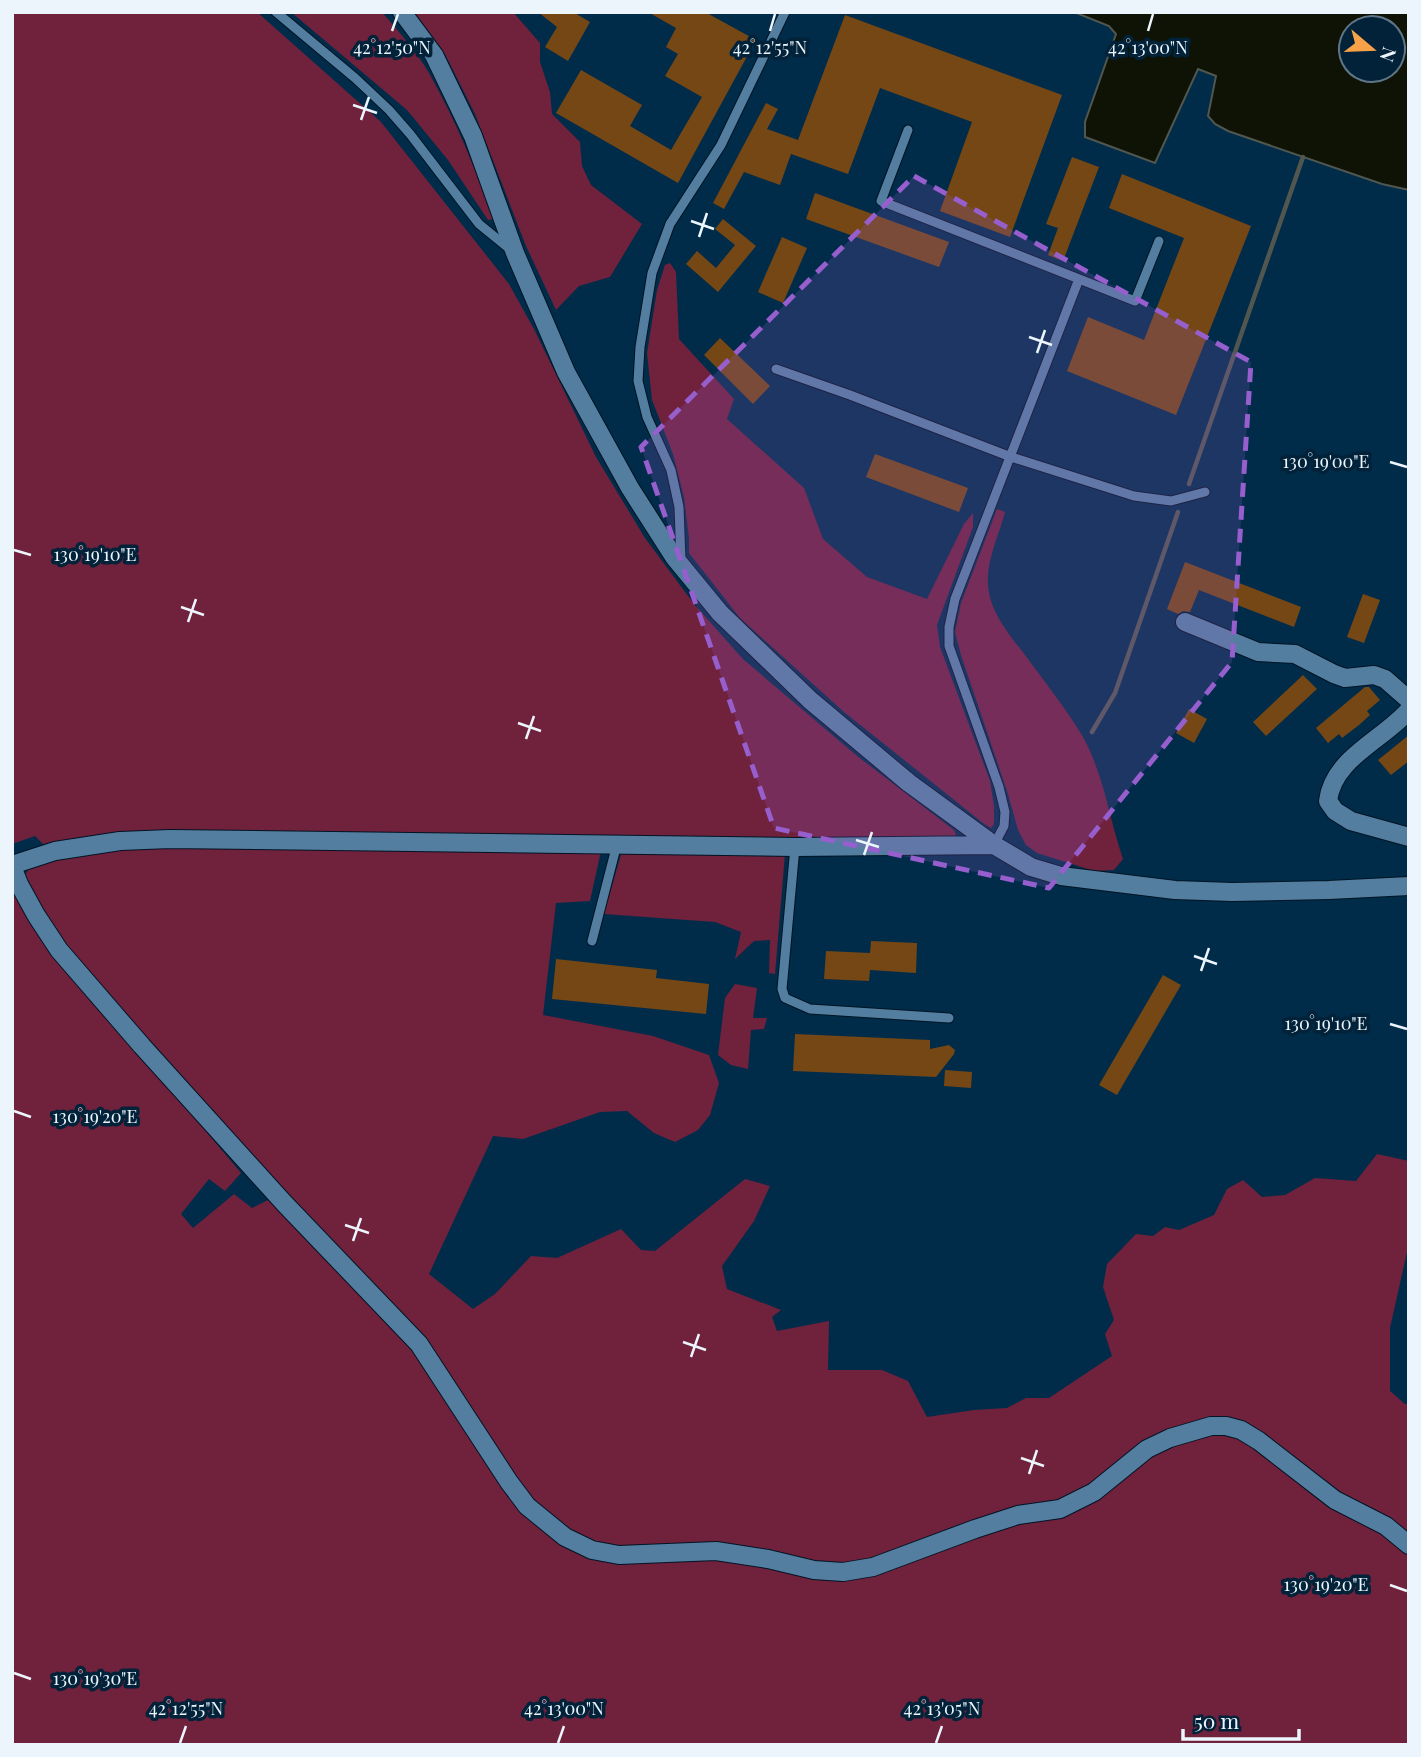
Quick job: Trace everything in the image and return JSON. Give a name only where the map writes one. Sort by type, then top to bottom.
[{"type":"street","points":[[402,12],[434,55],[473,136],[515,253],[566,372],[629,488],[674,557],[720,613],[810,700],[909,783],[994,845],[1031,867],[1061,876],[1175,890],[1246,892],[1409,886]]},
{"type":"street","points":[[1185,622],[1258,652],[1295,654],[1345,678],[1374,675],[1385,679],[1409,700]]},
{"type":"street","points":[[1409,710],[1337,775],[1330,788],[1328,801],[1335,811],[1351,821],[1409,837]]},
{"type":"street","points":[[994,845],[795,847],[170,839],[120,841],[55,851],[12,866],[36,915],[59,950],[284,1203],[419,1344],[527,1506],[574,1542],[592,1550],[619,1555],[716,1551],[814,1570],[843,1572],[873,1567],[1018,1515],[1060,1508],[1094,1492],[1147,1449],[1170,1437],[1211,1426],[1226,1426],[1241,1430],[1259,1441],[1335,1500],[1386,1526],[1409,1545]]},
{"type":"lane","points":[[276,12],[389,110],[479,224],[515,253]]},
{"type":"lane","points":[[681,566],[679,507],[671,470],[647,417],[638,381],[640,347],[652,274],[670,223],[721,145],[785,12]]},
{"type":"lane","points":[[908,130],[881,201],[1135,301],[1159,241]]},
{"type":"lane","points":[[994,845],[1004,826],[1005,812],[999,787],[949,646],[949,627],[955,599],[1079,279]]},
{"type":"lane","points":[[776,369],[1011,457],[1134,496],[1171,501],[1205,492]]},
{"type":"lane","points":[[592,941],[617,844]]},
{"type":"lane","points":[[795,847],[782,989],[785,998],[810,1009],[949,1018]]},
{"type":"highlighted area","points":[[914,176],[1251,362],[1232,662],[1049,888],[774,828],[641,447]]},
{"type":"shaded area","points":[[12,12],[257,12],[381,122],[509,284],[535,331],[596,457],[645,538],[694,604],[743,659],[857,756],[954,830],[954,839],[945,843],[138,833],[43,844],[35,836],[12,844]]},
{"type":"shaded area","points":[[291,12],[382,12],[419,57],[439,90],[464,144],[493,219],[488,220],[448,160],[407,110]]},
{"type":"shaded area","points":[[413,12],[513,12],[540,43],[540,62],[550,92],[552,114],[580,142],[582,166],[591,185],[642,224],[610,277],[579,286],[556,310],[526,246],[475,114],[445,54]]},
{"type":"shaded area","points":[[1074,12],[1409,12],[1409,190],[1382,184],[1228,131],[1215,124],[1208,116],[1216,76],[1198,69],[1155,163],[1085,137],[1085,122],[1116,34],[1109,26]]},
{"type":"shaded area","points":[[670,263],[676,272],[679,339],[734,399],[727,419],[804,488],[823,539],[867,577],[927,599],[964,524],[973,513],[973,527],[937,625],[940,647],[990,781],[994,806],[994,824],[991,828],[844,712],[740,618],[689,553],[684,497],[673,454],[652,400],[647,353],[657,290],[665,265]]},
{"type":"shaded area","points":[[997,509],[1005,512],[989,567],[988,585],[993,606],[1008,633],[1050,688],[1090,751],[1123,859],[1114,870],[1094,871],[1037,853],[1026,845],[1018,830],[961,655],[955,632],[961,603]]},
{"type":"shaded area","points":[[173,844],[601,851],[590,901],[556,903],[543,1015],[653,1036],[709,1055],[719,1083],[710,1115],[698,1130],[675,1142],[654,1133],[627,1111],[600,1112],[523,1139],[493,1136],[429,1274],[473,1309],[495,1294],[531,1256],[557,1258],[621,1229],[641,1250],[655,1251],[745,1179],[770,1186],[754,1221],[722,1266],[727,1289],[781,1310],[772,1317],[777,1331],[829,1321],[828,1370],[882,1370],[908,1381],[927,1417],[1007,1408],[1026,1398],[1049,1398],[1112,1356],[1105,1334],[1114,1320],[1103,1287],[1107,1264],[1136,1234],[1153,1236],[1165,1227],[1179,1230],[1214,1215],[1227,1189],[1243,1180],[1262,1197],[1285,1195],[1315,1178],[1356,1181],[1377,1154],[1409,1161],[1409,1243],[1390,1328],[1390,1391],[1405,1404],[1409,1404],[1409,1535],[1208,1421],[1074,1496],[845,1568],[592,1545],[567,1531],[534,1502],[513,1477],[431,1346],[295,1202],[62,945],[24,885],[25,875],[32,864],[71,853]]},
{"type":"shaded area","points":[[622,851],[785,854],[775,974],[769,973],[770,940],[754,941],[735,959],[741,932],[715,922],[604,914]]},
{"type":"shaded area","points":[[12,891],[54,951],[241,1173],[225,1191],[209,1179],[181,1214],[193,1228],[234,1194],[252,1208],[268,1200],[282,1209],[416,1351],[561,1540],[715,1556],[809,1575],[1033,1517],[1150,1453],[1212,1432],[1239,1437],[1409,1551],[1409,1745],[12,1745]]},
{"type":"shaded area","points":[[735,984],[757,988],[753,1018],[767,1018],[764,1029],[751,1030],[748,1069],[731,1065],[718,1055],[725,998]]},
{"type":"building","points":[[538,12],[573,12],[590,22],[568,61],[545,47],[557,27]]},
{"type":"building","points":[[648,12],[705,12],[756,40],[678,183],[556,113],[581,70],[642,105],[630,126],[671,150],[702,97],[665,76],[678,54],[666,47],[676,28]]},
{"type":"building","points":[[845,15],[1062,95],[1010,237],[940,211],[972,122],[880,88],[848,174],[791,154],[780,185],[744,172],[724,209],[713,203],[766,103],[778,109],[767,129],[798,140]]},
{"type":"building","points":[[1072,157],[1099,167],[1063,261],[1048,255],[1058,228],[1046,224]]},
{"type":"building","points":[[1122,174],[1251,226],[1176,415],[1067,371],[1088,317],[1144,340],[1184,238],[1109,208]]},
{"type":"building","points":[[815,193],[949,242],[939,267],[806,219]]},
{"type":"building","points":[[723,219],[756,246],[718,292],[686,264],[697,251],[716,268],[735,245],[715,229]]},
{"type":"building","points":[[782,237],[807,248],[783,303],[758,292]]},
{"type":"building","points":[[720,338],[770,386],[753,404],[704,355]]},
{"type":"building","points":[[875,454],[968,488],[959,512],[866,477]]},
{"type":"building","points":[[1185,562],[1301,607],[1294,627],[1199,590],[1190,612],[1183,611],[1178,614],[1167,609]]},
{"type":"building","points":[[1363,594],[1380,600],[1364,643],[1347,637]]},
{"type":"building","points":[[1303,675],[1317,689],[1266,736],[1253,722]]},
{"type":"building","points":[[1365,687],[1369,687],[1380,700],[1367,711],[1370,715],[1359,725],[1342,738],[1339,734],[1328,743],[1316,728]]},
{"type":"building","points":[[1189,709],[1207,719],[1194,743],[1176,733]]},
{"type":"building","points":[[1409,735],[1409,761],[1391,775],[1378,760]]},
{"type":"building","points":[[871,941],[917,943],[916,973],[870,970],[869,981],[824,979],[826,951],[870,953]]},
{"type":"building","points":[[556,959],[657,970],[656,978],[709,984],[706,1014],[552,999]]},
{"type":"building","points":[[1163,975],[1181,985],[1117,1095],[1099,1085]]},
{"type":"building","points":[[795,1034],[930,1040],[930,1049],[949,1045],[955,1050],[936,1077],[793,1071]]},
{"type":"building","points":[[945,1070],[972,1072],[971,1088],[944,1086]]},
{"type":"waterway","points":[[1189,484],[1303,157]]},
{"type":"waterway","points":[[1092,732],[1115,693],[1178,512]]}]
